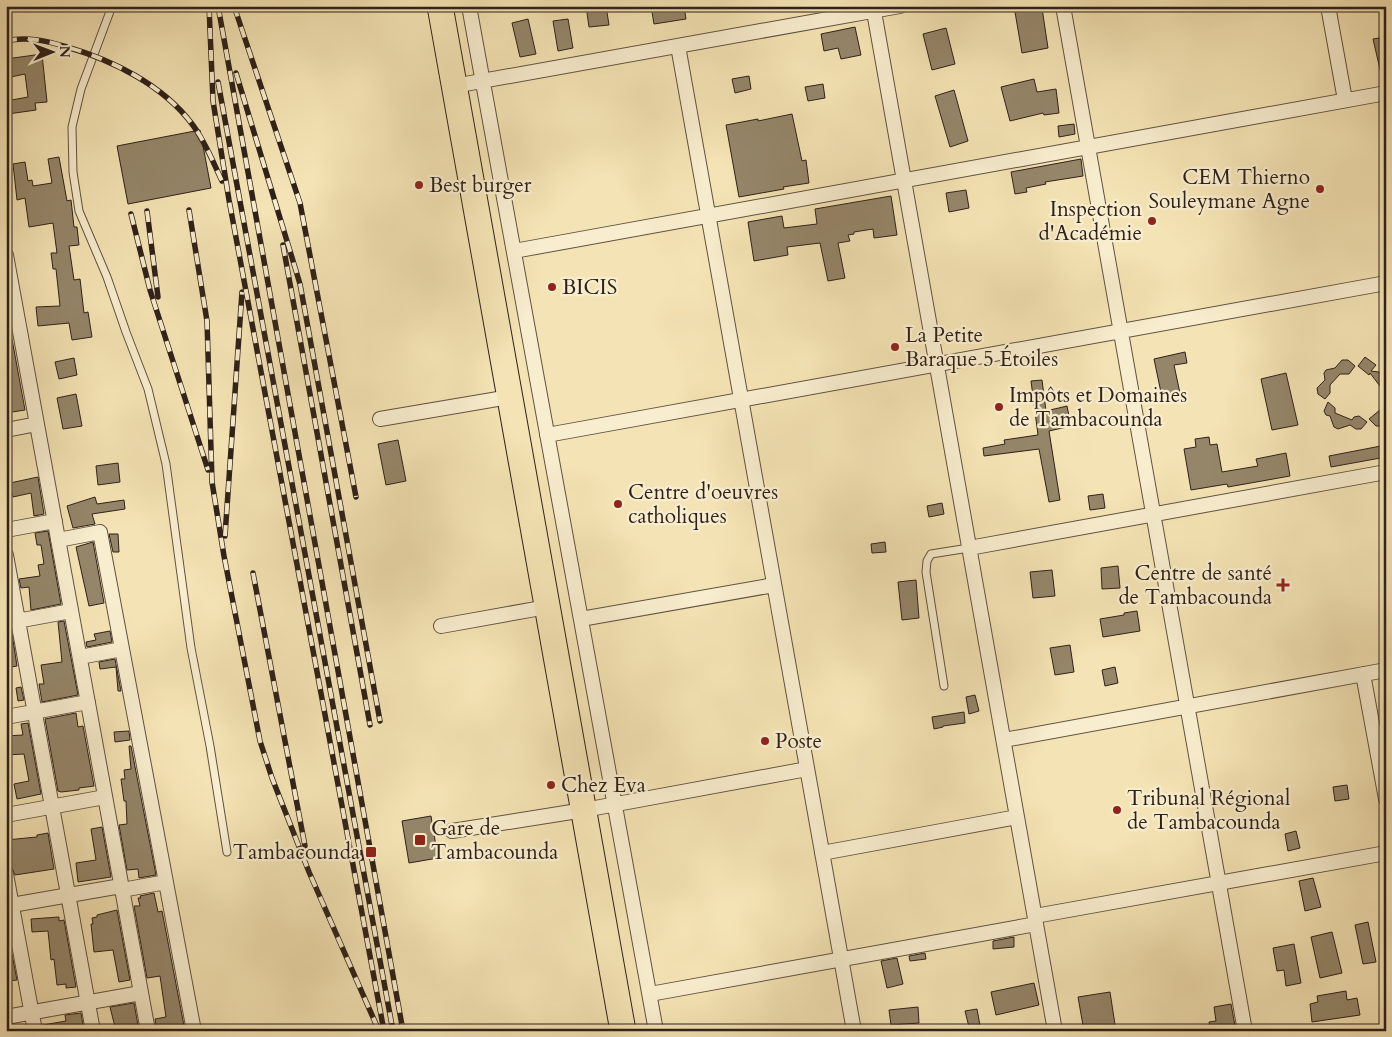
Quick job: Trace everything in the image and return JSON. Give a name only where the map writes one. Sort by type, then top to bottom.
[{"type":"highway","points":[[439,7],[623,1031]]},
{"type":"street","points":[[469,6],[656,1031]]},
{"type":"street","points":[[454,86],[873,9],[900,6]]},
{"type":"street","points":[[1063,6],[1246,1031]]},
{"type":"street","points":[[1328,6],[1345,100]]},
{"type":"street","points":[[873,9],[1055,1031]]},
{"type":"street","points":[[678,46],[854,1031]]},
{"type":"street","points":[[514,251],[1386,93]]},
{"type":"street","points":[[6,255],[13,331],[37,424],[148,1031]]},
{"type":"street","points":[[547,435],[1386,283]]},
{"type":"street","points":[[380,419],[510,397]]},
{"type":"street","points":[[6,430],[37,424]]},
{"type":"street","points":[[969,548],[1386,472]]},
{"type":"street","points":[[6,530],[55,521]]},
{"type":"street","points":[[58,540],[100,532],[194,1031]]},
{"type":"street","points":[[6,555],[12,622],[35,711],[94,1031]]},
{"type":"street","points":[[581,620],[774,584]]},
{"type":"street","points":[[441,626],[548,608]]},
{"type":"street","points":[[12,622],[71,611]]},
{"type":"street","points":[[80,657],[122,649]]},
{"type":"street","points":[[1004,740],[1386,670]]},
{"type":"street","points":[[1363,674],[1386,799]]},
{"type":"street","points":[[6,716],[88,702]]},
{"type":"street","points":[[452,831],[584,810],[807,769]]},
{"type":"street","points":[[6,815],[105,797]]},
{"type":"street","points":[[822,853],[1017,818]]},
{"type":"street","points":[[650,994],[841,959],[1219,883],[1386,853]]},
{"type":"street","points":[[6,874],[9,906],[35,1031]]},
{"type":"street","points":[[9,906],[68,895],[166,882]]},
{"type":"street","points":[[6,1017],[141,993]]},
{"type":"lane","points":[[112,6],[79,98],[72,127],[73,172],[79,211],[107,277],[148,388],[166,464],[191,648],[210,746],[227,852]]},
{"type":"lane","points":[[944,686],[926,572],[926,561],[931,554],[969,548]]},
{"type":"building","points":[[586,6],[606,6],[609,25],[589,27]]},
{"type":"building","points":[[651,6],[684,6],[686,19],[654,24]]},
{"type":"building","points":[[1042,8],[1048,48],[1022,53],[1015,12]]},
{"type":"building","points":[[528,19],[536,54],[520,57],[512,23]]},
{"type":"building","points":[[568,19],[573,48],[558,51],[553,21]]},
{"type":"building","points":[[855,27],[861,55],[841,59],[838,48],[824,51],[821,34]]},
{"type":"building","points":[[946,28],[955,64],[932,70],[923,34]]},
{"type":"building","points":[[1386,37],[1386,77],[1382,78],[1373,39]]},
{"type":"building","points":[[42,54],[47,102],[35,103],[36,110],[8,114],[6,101],[28,97],[25,74],[6,78],[6,59]]},
{"type":"building","points":[[749,76],[751,89],[735,93],[732,79]]},
{"type":"building","points":[[1034,79],[1037,92],[1056,89],[1059,113],[1044,115],[1043,113],[1010,121],[1001,87]]},
{"type":"building","points":[[823,84],[825,98],[808,101],[805,87]]},
{"type":"building","points":[[954,90],[968,141],[950,147],[935,96]]},
{"type":"building","points":[[792,114],[802,161],[806,160],[809,183],[739,197],[726,125]]},
{"type":"building","points":[[1074,124],[1075,134],[1059,137],[1058,126]]},
{"type":"building","points":[[200,130],[211,188],[128,204],[117,146]]},
{"type":"building","points":[[59,157],[67,201],[71,200],[74,227],[77,227],[79,245],[69,246],[74,280],[80,279],[84,313],[88,312],[92,337],[72,340],[69,323],[38,326],[36,307],[60,306],[56,269],[53,269],[51,253],[57,253],[53,223],[29,227],[25,198],[17,200],[13,164],[25,162],[28,181],[32,180],[33,186],[52,183],[48,159]]},
{"type":"building","points":[[1081,159],[1083,176],[1045,182],[1046,184],[1026,188],[1027,192],[1015,194],[1011,172]]},
{"type":"building","points":[[966,190],[969,208],[949,212],[946,193]]},
{"type":"building","points":[[891,196],[897,235],[874,238],[873,229],[854,232],[854,234],[848,235],[850,241],[838,243],[845,278],[828,281],[820,243],[787,247],[788,255],[754,261],[748,222],[782,216],[784,228],[817,224],[815,209]]},
{"type":"building","points":[[6,339],[12,339],[25,410],[6,413],[6,399],[9,398],[6,378]]},
{"type":"building","points":[[1185,352],[1187,363],[1174,365],[1181,398],[1163,402],[1154,359]]},
{"type":"building","points":[[1365,357],[1376,365],[1371,371],[1386,373],[1386,394],[1370,373],[1369,375],[1358,366]]},
{"type":"building","points":[[74,358],[77,375],[59,379],[55,362]]},
{"type":"building","points":[[1342,360],[1348,360],[1355,366],[1349,374],[1340,374],[1330,385],[1330,393],[1325,399],[1318,394],[1317,388],[1325,380],[1324,373],[1326,370],[1335,368]]},
{"type":"building","points":[[1286,373],[1298,425],[1272,430],[1261,379]]},
{"type":"building","points":[[1042,380],[1046,411],[1067,406],[1071,426],[1049,431],[1060,500],[1049,502],[1039,449],[984,456],[983,448],[1005,444],[1004,440],[1038,435],[1031,381]]},
{"type":"building","points":[[76,394],[82,426],[63,429],[57,398]]},
{"type":"building","points":[[1328,402],[1335,408],[1335,413],[1352,420],[1354,417],[1359,416],[1367,422],[1361,429],[1356,429],[1350,425],[1338,429],[1334,427],[1330,416],[1326,415],[1324,411]]},
{"type":"building","points":[[1386,405],[1386,422],[1376,426],[1369,419]]},
{"type":"building","points":[[1209,437],[1210,445],[1217,444],[1222,472],[1258,466],[1256,459],[1286,453],[1290,476],[1228,487],[1227,484],[1191,490],[1184,449],[1196,447],[1195,439]]},
{"type":"building","points":[[398,440],[406,481],[386,485],[378,444]]},
{"type":"building","points":[[1386,445],[1386,457],[1331,467],[1329,456]]},
{"type":"building","points":[[118,463],[120,482],[98,485],[96,466]]},
{"type":"building","points":[[38,477],[44,514],[34,516],[31,493],[13,497],[10,483]]},
{"type":"building","points":[[1103,494],[1105,508],[1090,510],[1088,496]]},
{"type":"building","points":[[95,497],[97,504],[124,500],[125,509],[92,514],[95,524],[73,528],[67,506]]},
{"type":"building","points":[[942,503],[944,514],[929,517],[927,506]]},
{"type":"building","points":[[48,531],[61,604],[31,610],[29,587],[21,588],[19,579],[40,576],[38,565],[44,564],[41,545],[37,545],[35,533]]},
{"type":"building","points":[[109,534],[118,534],[119,552],[113,552]]},
{"type":"building","points":[[93,542],[104,603],[89,606],[76,547]]},
{"type":"building","points":[[885,542],[886,552],[872,553],[871,544]]},
{"type":"building","points":[[1118,566],[1120,588],[1102,589],[1101,568]]},
{"type":"building","points":[[1052,570],[1055,596],[1033,598],[1030,572]]},
{"type":"building","points":[[916,580],[919,618],[902,620],[898,582]]},
{"type":"building","points":[[1137,611],[1140,631],[1103,637],[1100,619]]},
{"type":"building","points":[[64,621],[78,695],[42,702],[39,684],[44,684],[41,665],[62,662],[58,622]]},
{"type":"building","points":[[110,631],[112,642],[87,647],[86,642],[96,640],[94,634]]},
{"type":"building","points":[[12,634],[17,666],[6,668],[6,635]]},
{"type":"building","points":[[1070,645],[1074,672],[1055,675],[1050,648]]},
{"type":"building","points":[[115,659],[121,691],[118,691],[116,667],[100,669],[99,662]]},
{"type":"building","points":[[1115,667],[1118,683],[1105,686],[1102,670]]},
{"type":"building","points":[[21,687],[24,700],[18,701],[16,688]]},
{"type":"building","points":[[975,695],[979,711],[969,714],[966,697]]},
{"type":"building","points":[[964,712],[965,723],[934,729],[932,717]]},
{"type":"building","points":[[76,713],[78,727],[83,726],[94,786],[61,792],[58,791],[45,719]]},
{"type":"building","points":[[28,723],[41,794],[17,799],[14,784],[29,781],[24,754],[6,755],[6,736],[23,735],[21,724]]},
{"type":"building","points":[[129,731],[130,740],[115,742],[114,732]]},
{"type":"building","points":[[129,746],[131,746],[156,875],[139,878],[138,869],[127,870],[119,825],[127,824],[126,801],[124,801],[121,779],[125,779],[124,770],[131,769]]},
{"type":"building","points":[[1347,785],[1349,799],[1335,801],[1333,787]]},
{"type":"building","name":"Gare de Tambacounda","points":[[431,816],[438,858],[409,863],[402,821]]},
{"type":"building","points":[[102,827],[111,877],[78,882],[76,863],[96,860],[91,829]]},
{"type":"building","points":[[1296,831],[1300,848],[1288,851],[1285,834]]},
{"type":"building","points":[[48,833],[54,869],[15,875],[12,868],[6,865],[6,840],[37,837],[37,835]]},
{"type":"building","points":[[1313,878],[1321,907],[1305,911],[1299,881]]},
{"type":"building","points":[[154,893],[158,912],[162,911],[185,1031],[157,1031],[155,1019],[166,1017],[160,976],[147,978],[134,906],[140,906],[138,898],[141,898],[140,896]]},
{"type":"building","points":[[117,910],[130,980],[119,982],[113,950],[94,952],[91,924],[93,924],[92,918],[97,917],[97,915]]},
{"type":"building","points":[[59,917],[59,921],[64,920],[76,987],[66,988],[66,984],[57,985],[54,959],[51,960],[48,931],[32,932],[31,919]]},
{"type":"building","points":[[1368,922],[1376,962],[1363,964],[1355,925]]},
{"type":"building","points":[[6,924],[17,980],[9,981],[6,956]]},
{"type":"building","points":[[1332,932],[1342,973],[1320,978],[1311,937]]},
{"type":"building","points":[[1014,937],[1014,947],[993,949],[993,941]]},
{"type":"building","points":[[1294,944],[1301,983],[1286,986],[1284,970],[1277,971],[1273,948]]},
{"type":"building","points":[[925,953],[926,959],[910,961],[909,956]]},
{"type":"building","points":[[897,958],[903,984],[887,988],[881,961]]},
{"type":"building","points":[[1034,983],[1039,1005],[996,1015],[991,992]]},
{"type":"building","points":[[1346,991],[1347,1000],[1357,998],[1360,1015],[1312,1022],[1310,1004],[1318,1002],[1317,996]]},
{"type":"building","points":[[1110,992],[1116,1031],[1084,1031],[1078,997]]},
{"type":"building","points":[[134,1003],[139,1031],[116,1031],[110,1007]]},
{"type":"building","points":[[1231,1004],[1236,1031],[1210,1031],[1209,1022],[1216,1021],[1214,1007]]},
{"type":"building","points":[[918,1007],[919,1023],[891,1025],[889,1010]]},
{"type":"building","points":[[977,1009],[981,1031],[970,1031],[965,1011]]},
{"type":"building","points":[[81,1013],[84,1031],[44,1031],[43,1025],[66,1021],[65,1015]]},
{"type":"railway","points":[[209,6],[213,101],[229,200],[384,1031]]},
{"type":"railway","points":[[218,6],[403,1031]]},
{"type":"railway","points":[[234,6],[300,203],[356,497]]},
{"type":"railway","points":[[6,41],[29,39],[44,41],[84,52],[119,67],[152,86],[167,97],[192,124],[205,144],[222,181]]},
{"type":"railway","points":[[236,73],[300,284],[380,721]]},
{"type":"railway","points":[[218,82],[393,1031]]},
{"type":"railway","points":[[189,210],[207,321],[212,482],[224,556],[260,741],[272,778],[309,872],[379,1031]]},
{"type":"railway","points":[[147,211],[158,297]]},
{"type":"railway","points":[[131,214],[150,290],[208,470]]},
{"type":"railway","points":[[283,245],[370,725]]},
{"type":"railway","points":[[225,536],[242,292]]},
{"type":"railway","points":[[253,573],[305,846]]},
{"type":"place","name":"Best burger","points":[[419,185]]},
{"type":"place","name":"CEM Thierno Souleymane Agne","points":[[1320,189]]},
{"type":"place","name":"Inspection d'Académie","points":[[1152,221]]},
{"type":"place","name":"BICIS","points":[[552,287]]},
{"type":"place","name":"La Petite Baraque 5 Étoiles","points":[[895,347]]},
{"type":"place","name":"Impôts et Domaines de Tambacounda","points":[[999,407]]},
{"type":"place","name":"Centre d'oeuvres catholiques","points":[[618,504]]},
{"type":"place","name":"Centre de santé de Tambacounda","points":[[1283,585]]},
{"type":"place","name":"Poste","points":[[765,741]]},
{"type":"place","name":"Chez Eva","points":[[551,785]]},
{"type":"place","name":"Tribunal Régional de Tambacounda","points":[[1117,810]]},
{"type":"place","name":"Gare de Tambacounda","points":[[420,840]]},
{"type":"place","name":"Tambacounda","points":[[371,852]]}]
